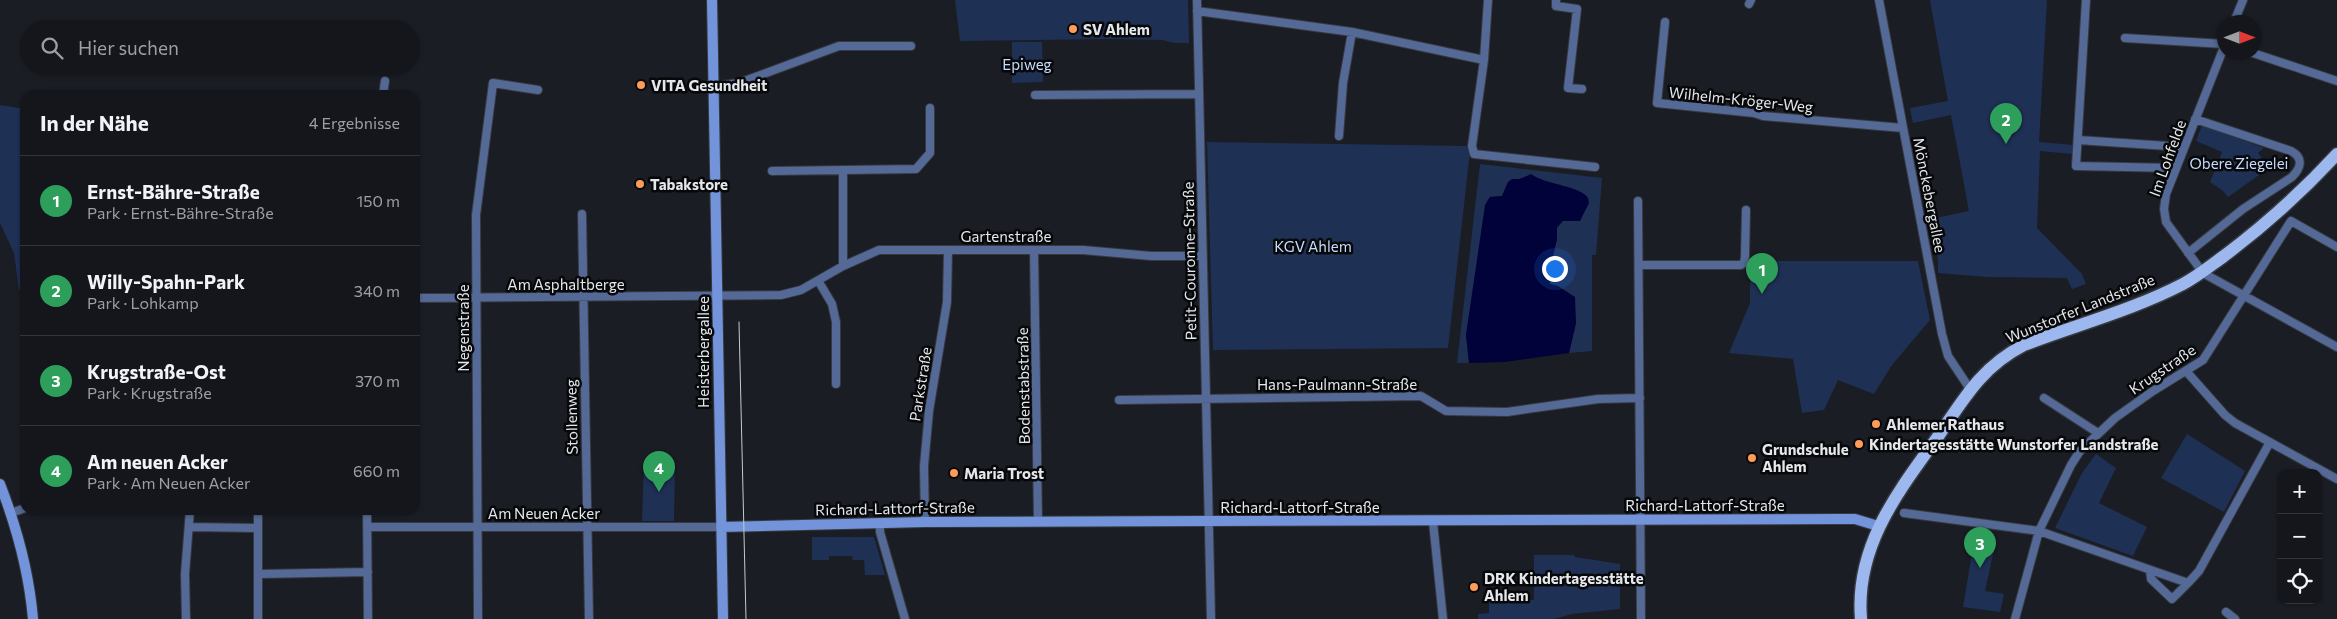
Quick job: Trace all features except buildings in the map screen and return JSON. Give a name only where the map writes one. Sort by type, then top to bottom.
[{"type":"main road","name":"Wunstorfer Landstraße","points":[[1861,619],[1861,594],[1864,570],[1878,526],[1904,482],[1970,389],[1984,373],[2010,352],[2024,345],[2146,300],[2203,273],[2260,229],[2292,200],[2337,154]]},
{"type":"street","name":"Petit-Couronne-Straße","points":[[1197,0],[1212,619]]},
{"type":"street","points":[[1488,0],[1484,60],[1472,146],[1474,154],[1595,167]]},
{"type":"street","points":[[1556,0],[1556,6],[1577,9],[1568,88],[1582,89]]},
{"type":"street","name":"Mönckebergallee","points":[[1879,0],[1902,128],[1946,349],[1948,356],[1970,389]]},
{"type":"street","points":[[2086,0],[2076,166],[2175,168]]},
{"type":"street","points":[[2237,15],[2243,0]]},
{"type":"street","name":"Heisterbergallee","points":[[712,2],[715,86],[722,619]]},
{"type":"street","points":[[1198,11],[1352,32],[1484,60]]},
{"type":"street","name":"Wilhelm-Kröger-Weg","points":[[1664,22],[1657,103],[1754,113],[1763,116],[1902,128]]},
{"type":"street","points":[[1339,136],[1343,83],[1352,32]]},
{"type":"street","points":[[2125,38],[2217,45]]},
{"type":"street","points":[[715,86],[739,84],[839,46],[911,46]]},
{"type":"street","points":[[2262,56],[2337,81]]},
{"type":"street","name":"Im Lohfelde","points":[[2203,273],[2166,222],[2164,209],[2166,194],[2175,168],[2219,60]]},
{"type":"street","points":[[384,90],[385,81]]},
{"type":"street","name":"Negenstraße","points":[[478,619],[476,215],[493,83],[538,90]]},
{"type":"street","points":[[1034,95],[1199,94]]},
{"type":"street","points":[[772,171],[916,169],[930,154],[930,108]]},
{"type":"street","points":[[2188,253],[2243,209],[2292,177],[2299,170],[2300,162],[2299,157],[2291,151],[2196,119]]},
{"type":"street","points":[[2078,140],[2183,148]]},
{"type":"street","points":[[844,171],[844,266]]},
{"type":"street","points":[[1638,202],[1641,619]]},
{"type":"street","points":[[1639,266],[1740,266],[1744,263],[1746,257],[1746,210]]},
{"type":"street","name":"Stollenweg","points":[[582,214],[589,619]]},
{"type":"street","name":"Krugstraße","points":[[2015,619],[2039,531],[2080,451],[2098,433],[2153,391],[2203,360],[2210,352],[2291,221],[2337,248]]},
{"type":"street","name":"Gartenstraße","points":[[718,295],[781,295],[801,290],[819,282],[844,266],[879,250],[1083,250],[1151,256],[1202,256]]},
{"type":"street","name":"Parkstraße","points":[[924,522],[924,466],[929,411],[947,302],[948,250]]},
{"type":"street","name":"Bodenstabstraße","points":[[1034,250],[1038,522]]},
{"type":"street","points":[[2203,273],[2337,347]]},
{"type":"street","points":[[819,282],[832,304],[836,322],[836,384]]},
{"type":"street","name":"Am Asphaltberge","points":[[420,298],[718,295]]},
{"type":"street","points":[[2186,371],[2224,415],[2315,469]]},
{"type":"street","name":"Hans-Paulmann-Straße","points":[[1119,400],[1421,396],[1446,411],[1507,412],[1598,399],[1640,398]]},
{"type":"street","points":[[2044,398],[2098,433]]},
{"type":"street","points":[[2150,570],[2151,579],[2172,600],[2199,571],[2270,442]]},
{"type":"street","points":[[2322,473],[2337,479]]},
{"type":"street","points":[[0,484],[12,513],[25,562],[33,619]]},
{"type":"street","points":[[12,513],[20,510]]},
{"type":"street","points":[[1904,513],[2039,531],[2188,583]]},
{"type":"street","points":[[186,619],[185,574],[190,515]]},
{"type":"street","points":[[258,515],[258,619]]},
{"type":"street","points":[[367,515],[368,619]]},
{"type":"street","name":"Richard-Lattorf-Straße","points":[[721,527],[924,522],[1433,522],[1855,519],[1878,526]]},
{"type":"street","points":[[1433,522],[1443,619]]},
{"type":"street","points":[[880,523],[880,532],[905,619]]},
{"type":"street","points":[[190,527],[258,528]]},
{"type":"street","name":"Am Neuen Acker","points":[[368,527],[721,527]]},
{"type":"street","points":[[259,574],[368,572]]},
{"type":"street","points":[[2226,612],[2235,619]]},
{"type":"green space","name":"SV Ahlem","points":[[955,0],[1188,0],[1189,43],[1174,43],[1163,40],[1111,39],[960,41]]},
{"type":"green space","points":[[1930,0],[2047,0],[2039,142],[2073,145],[2072,154],[2040,151],[2037,228],[2082,274],[2086,284],[2072,289],[2067,278],[1987,277],[1938,273],[1938,260],[1931,219],[1969,211],[1951,115],[1913,123],[1910,108],[1948,101]]},
{"type":"green space","name":"Epiweg","points":[[1012,42],[1042,42],[1043,82],[1012,83]]},
{"type":"green space","points":[[0,105],[20,108],[20,290],[14,253],[0,223]]},
{"type":"green space","name":"Obere Ziegelei","points":[[2202,125],[2264,148],[2258,153],[2269,168],[2228,197],[2210,182],[2222,152],[2196,141]]},
{"type":"green space","name":"KGV Ahlem","points":[[1207,142],[1466,146],[1470,151],[1448,348],[1213,350]]},
{"type":"green space","points":[[1480,164],[1602,178],[1596,255],[1592,255],[1592,351],[1569,353],[1576,323],[1558,286],[1550,284],[1549,273],[1557,239],[1557,228],[1563,221],[1569,221],[1562,185],[1540,181],[1531,175],[1508,182],[1502,196],[1490,197],[1487,201],[1466,335],[1469,363],[1457,363]]},
{"type":"green space","points":[[1750,261],[1918,261],[1930,320],[1892,365],[1874,394],[1838,380],[1824,410],[1802,413],[1793,359],[1729,353],[1750,303]]},
{"type":"green space","points":[[2187,434],[2245,471],[2224,512],[2161,478]]},
{"type":"green space","points":[[2096,454],[2116,468],[2099,503],[2147,527],[2133,556],[2055,528],[2082,473]]},
{"type":"green space","points":[[644,463],[675,463],[674,521],[642,521]]},
{"type":"green space","points":[[812,537],[874,537],[885,575],[865,575],[864,560],[853,560],[852,556],[829,556],[829,560],[812,560]]},
{"type":"green space","points":[[1974,542],[1995,545],[1985,591],[2004,594],[2000,612],[1963,607]]},
{"type":"green space","points":[[1534,555],[1574,555],[1575,557],[1620,564],[1620,609],[1572,614],[1554,619],[1478,619],[1478,614],[1489,613],[1489,599],[1534,600]]},
{"type":"shaded area","points":[[1531,174],[1545,181],[1571,188],[1588,198],[1589,203],[1580,221],[1563,221],[1557,227],[1557,239],[1549,273],[1550,284],[1558,286],[1575,297],[1576,323],[1569,353],[1505,362],[1469,363],[1466,335],[1485,205],[1490,197],[1502,196],[1508,182],[1512,179],[1520,179]]},
{"type":"tram line","points":[[739,322],[746,619]]},
{"type":"place","name":"SV Ahlem","points":[[1073,29]]},
{"type":"place","name":"VITA Gesundheit","points":[[641,85]]},
{"type":"place","name":"Willy-Spahn-Park","points":[[2006,144]]},
{"type":"place","name":"Tabakstore","points":[[640,184]]},
{"type":"place","name":"Ernst-Bähre-Straße","points":[[1762,294]]},
{"type":"place","name":"Ahlemer Rathaus","points":[[1876,424]]},
{"type":"place","name":"Kindertagesstätte Wunstorfer Landstraße","points":[[1859,444]]},
{"type":"place","name":"Grundschule Ahlem","points":[[1752,458]]},
{"type":"place","name":"Maria Trost","points":[[954,473]]},
{"type":"place","name":"Am neuen Acker","points":[[659,492]]},
{"type":"place","name":"Krugstraße-Ost","points":[[1980,568]]},
{"type":"place","name":"DRK Kindertagesstätte Ahlem","points":[[1474,587]]}]
